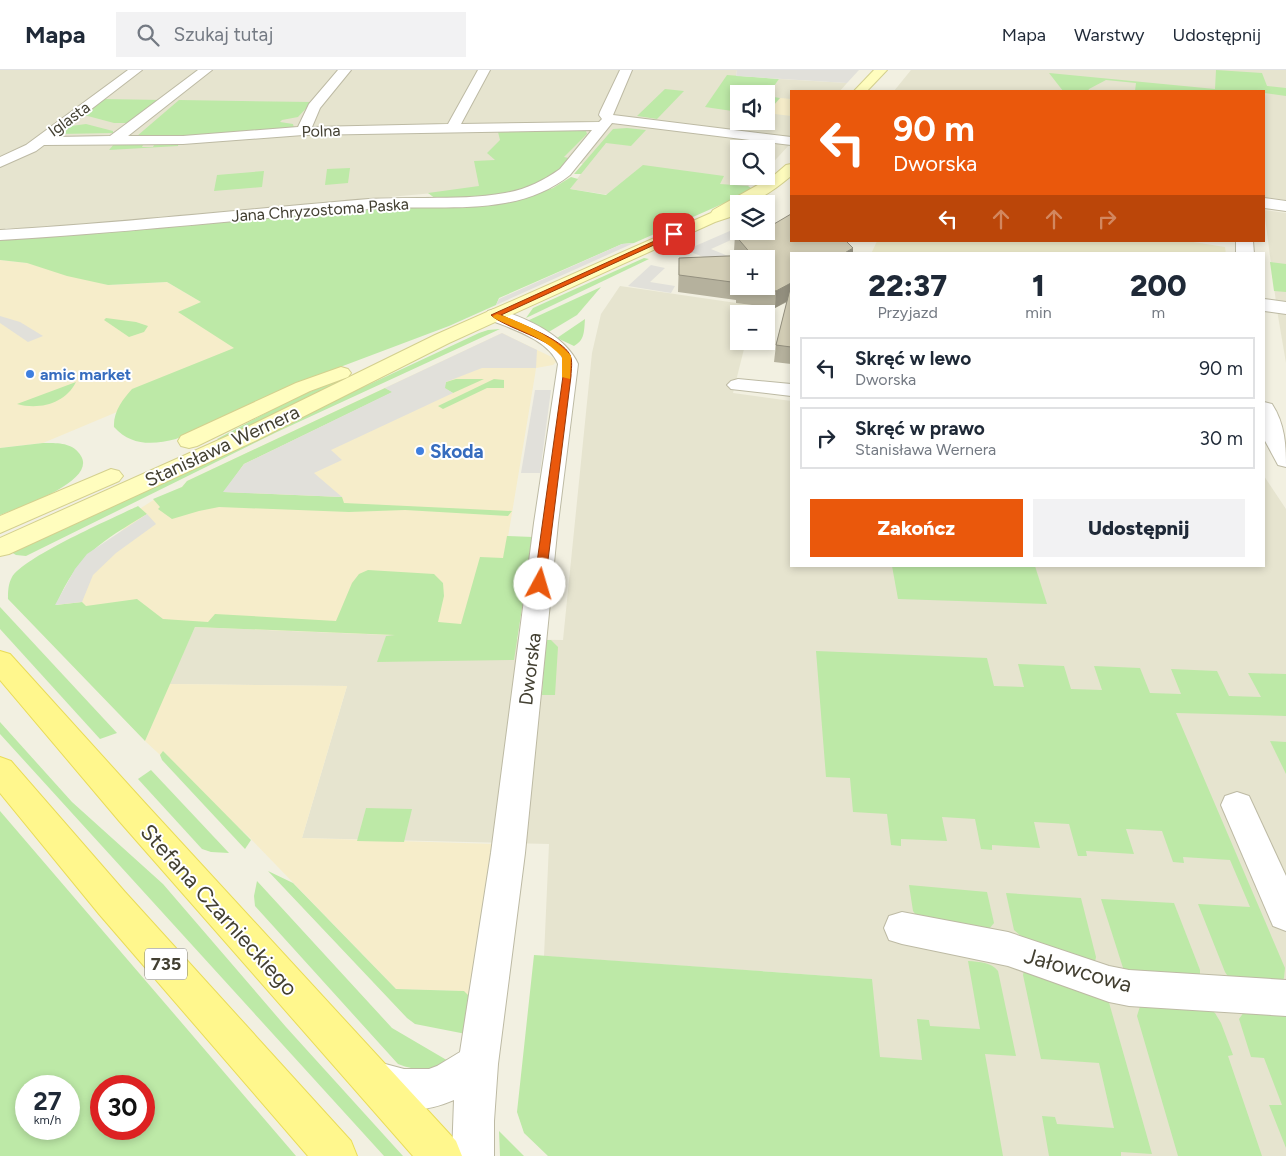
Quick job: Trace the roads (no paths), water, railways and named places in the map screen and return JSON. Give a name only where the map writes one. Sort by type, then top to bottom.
[{"type":"main road","name":"Stefana Czarnieckiego","points":[[0,661],[132,812],[441,1156]]},
{"type":"main road","name":"735","points":[[0,770],[112,903],[336,1156]]},
{"type":"street","name":"Iglasta","points":[[0,163],[31,148],[136,70]]},
{"type":"street","points":[[114,140],[206,70]]},
{"type":"street","points":[[303,131],[314,107],[345,70]]},
{"type":"street","points":[[453,127],[484,70]]},
{"type":"street","points":[[606,122],[606,112],[626,70]]},
{"type":"street","points":[[861,90],[881,70]]},
{"type":"street","points":[[874,90],[887,70]]},
{"type":"street","name":"Polna","points":[[40,141],[183,140],[303,131],[606,122],[790,141]]},
{"type":"street","name":"Jana Chryzostoma Paska","points":[[0,235],[375,204],[474,202],[507,198],[528,192],[556,179],[588,146],[606,122]]},
{"type":"street","name":"Stanisława Wernera","points":[[709,219],[778,180],[790,169]]},
{"type":"street","points":[[768,195],[790,184]]},
{"type":"street","points":[[1265,203],[1286,206]]},
{"type":"street","name":"Stanisława Wernera","points":[[0,548],[249,435],[494,315],[730,211]]},
{"type":"street","points":[[1265,305],[1286,308]]},
{"type":"street","name":"Dworska","points":[[473,1156],[473,1121],[478,1064],[508,853],[546,523],[568,364],[567,356],[560,349],[544,339],[494,315]]},
{"type":"street","name":"Stanisława Wernera","points":[[0,525],[139,464],[303,386],[442,339]]},
{"type":"street","points":[[738,385],[790,390]]},
{"type":"street","points":[[1265,412],[1279,451]]},
{"type":"street","points":[[1237,806],[1286,915]]},
{"type":"street","name":"Jałowcowa","points":[[902,928],[1008,949],[1108,984],[1128,988],[1286,998]]},
{"type":"street","points":[[372,1080],[395,1089],[417,1091],[434,1089],[457,1079],[478,1064]]},
{"type":"place","name":"amic market","points":[[30,374]]},
{"type":"place","name":"Skoda","points":[[420,451]]}]
